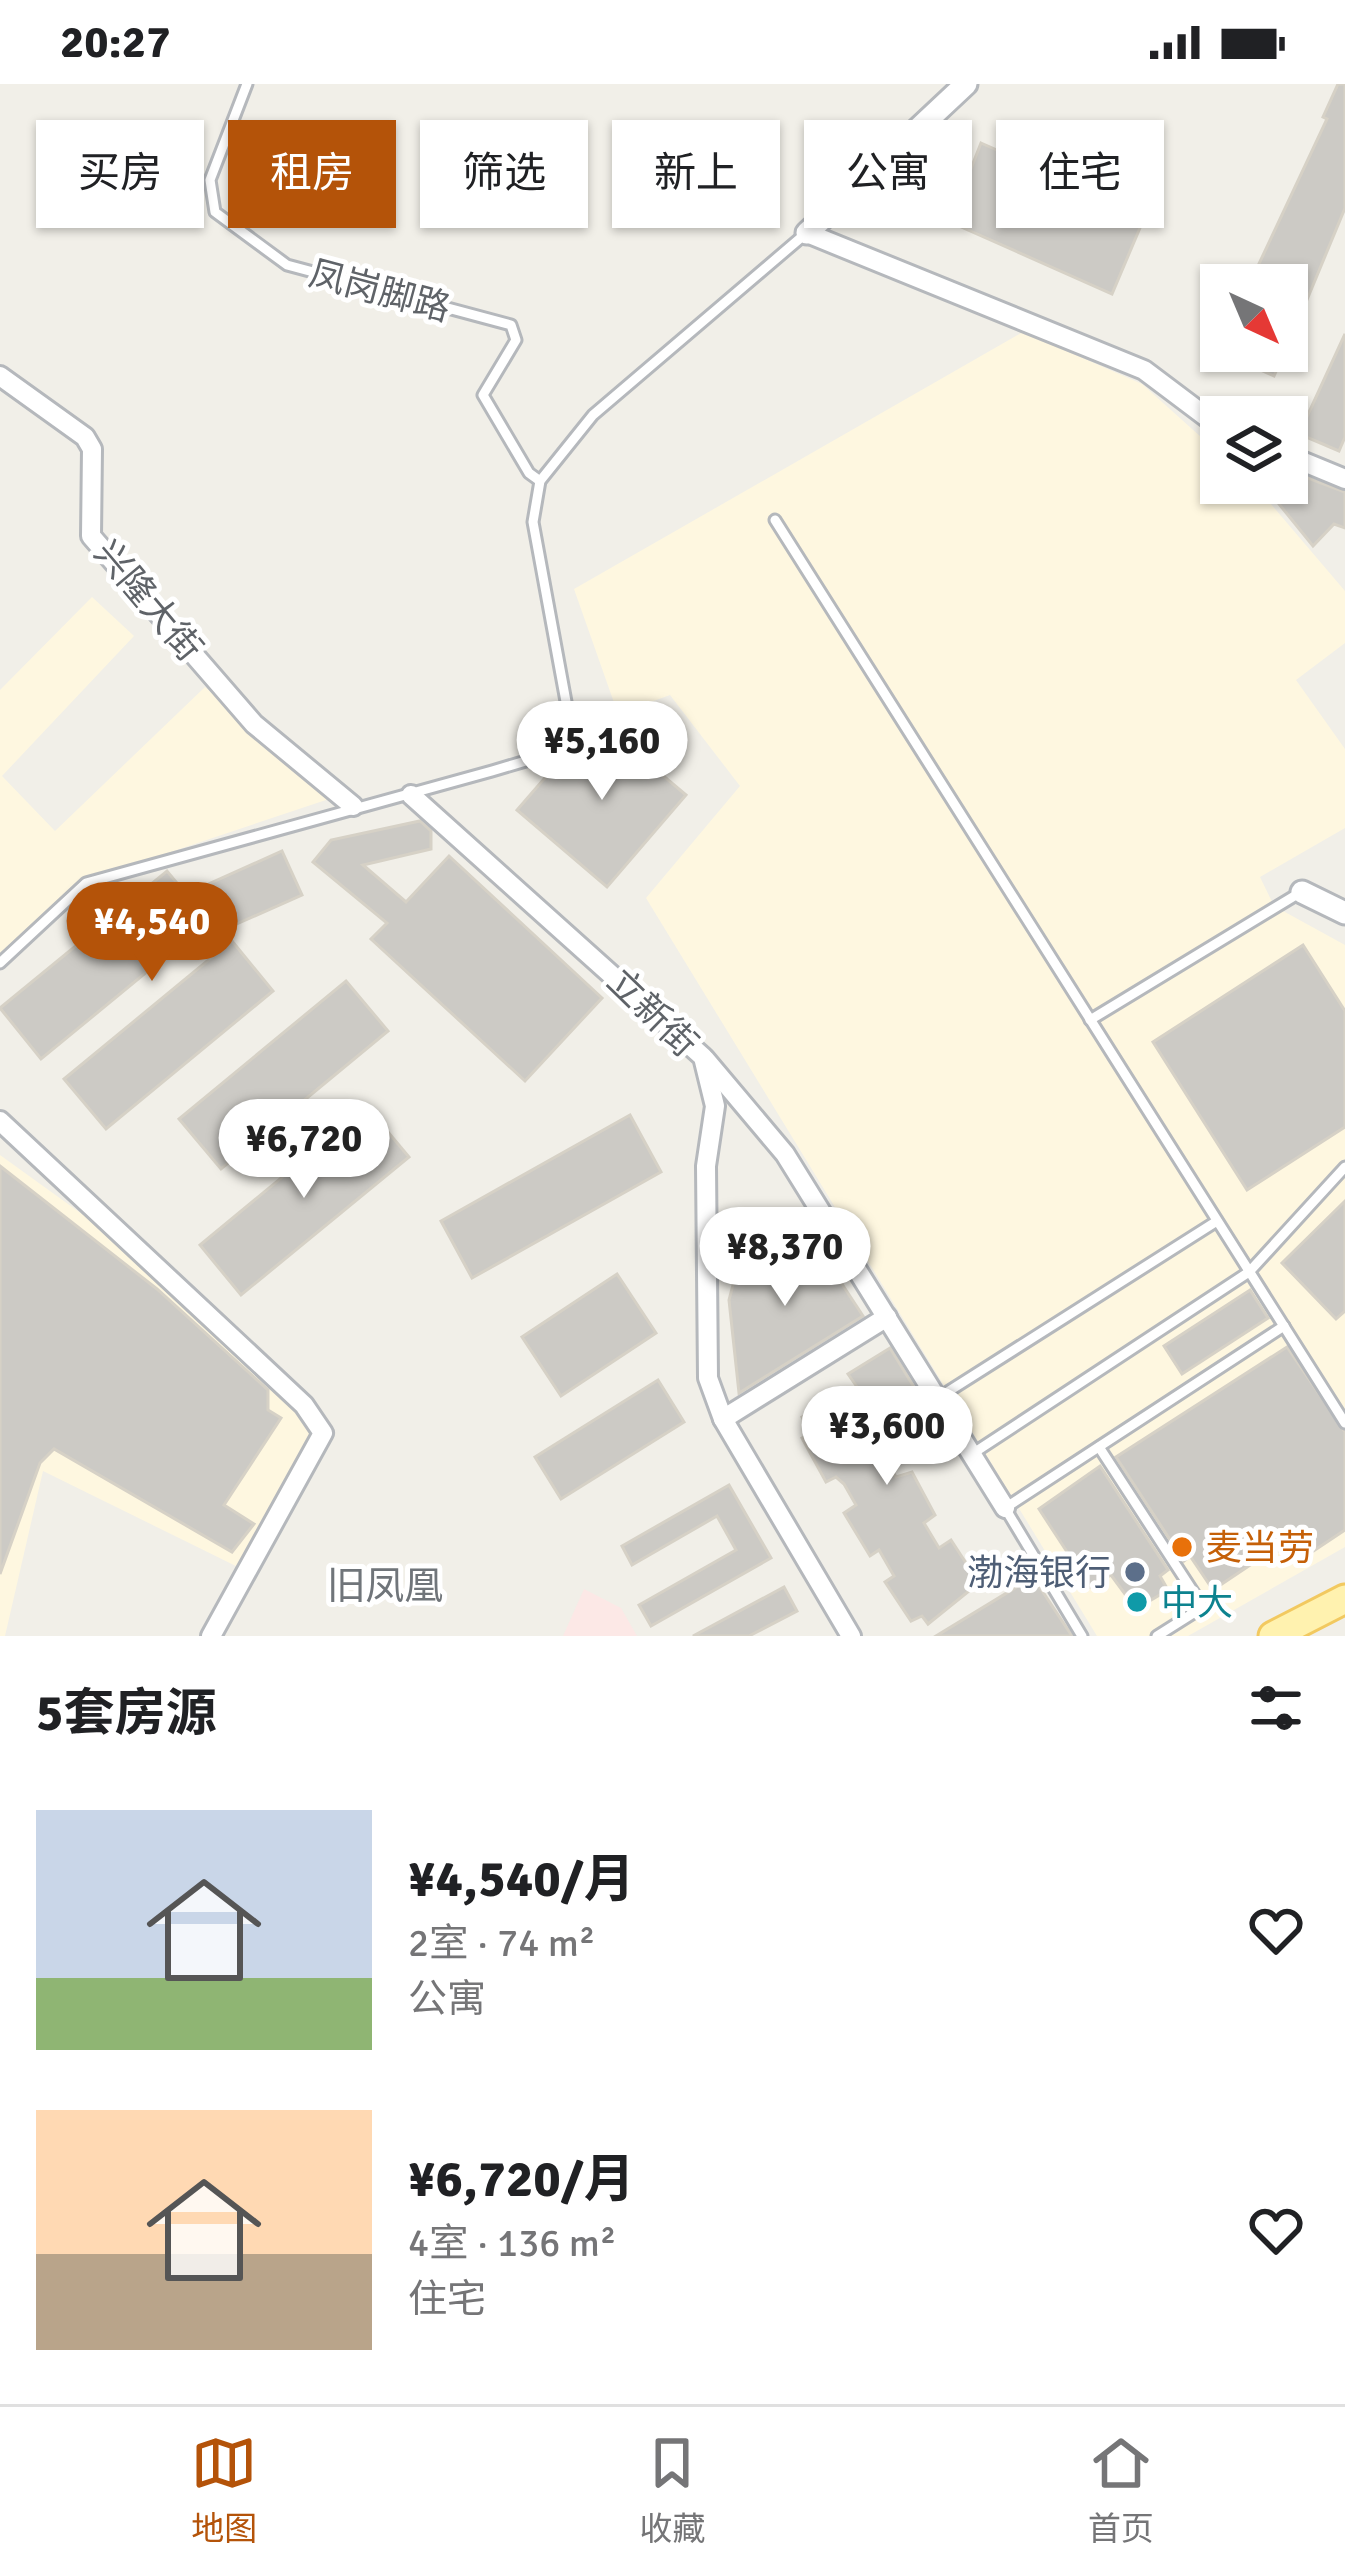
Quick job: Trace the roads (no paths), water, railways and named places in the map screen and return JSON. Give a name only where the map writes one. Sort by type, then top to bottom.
[{"type":"main road","points":[[1273,1636],[1345,1599]]},
{"type":"street","points":[[966,84],[807,233],[1144,370],[1200,412]]},
{"type":"street","name":"兴隆大街","points":[[0,376],[86,437],[92,449],[91,536],[254,724],[353,806]]},
{"type":"street","points":[[1308,464],[1345,479]]},
{"type":"street","name":"立新街","points":[[411,795],[704,1058],[715,1106],[706,1166],[708,1378],[723,1419],[851,1636]]},
{"type":"street","points":[[1302,892],[1345,913]]},
{"type":"street","points":[[704,1058],[785,1154],[1005,1508]]},
{"type":"street","points":[[0,1121],[304,1405],[323,1433],[211,1636]]},
{"type":"street","points":[[723,1419],[887,1317]]},
{"type":"lane","name":"凤岗脚路","points":[[247,84],[210,180],[215,212],[286,265],[511,325],[516,340],[483,395],[529,473],[540,481]]},
{"type":"lane","points":[[0,963],[86,883],[536,758],[561,742],[567,707],[533,522],[540,481],[593,415],[807,233]]},
{"type":"lane","points":[[775,520],[1345,1423]]},
{"type":"lane","points":[[1090,1020],[1302,892]]},
{"type":"lane","points":[[972,1454],[1250,1272],[1345,1166]]},
{"type":"lane","points":[[938,1399],[1217,1221]]},
{"type":"lane","points":[[1082,1636],[1005,1508],[1284,1326]]},
{"type":"lane","points":[[1099,1447],[1203,1607],[1157,1636]]},
{"type":"place","name":"麦当劳","points":[[1182,1547]]},
{"type":"place","name":"渤海银行","points":[[1135,1572]]},
{"type":"place","name":"中大","points":[[1137,1602]]},
{"type":"district","name":"旧凤凰","points":[[385,1585]]}]
